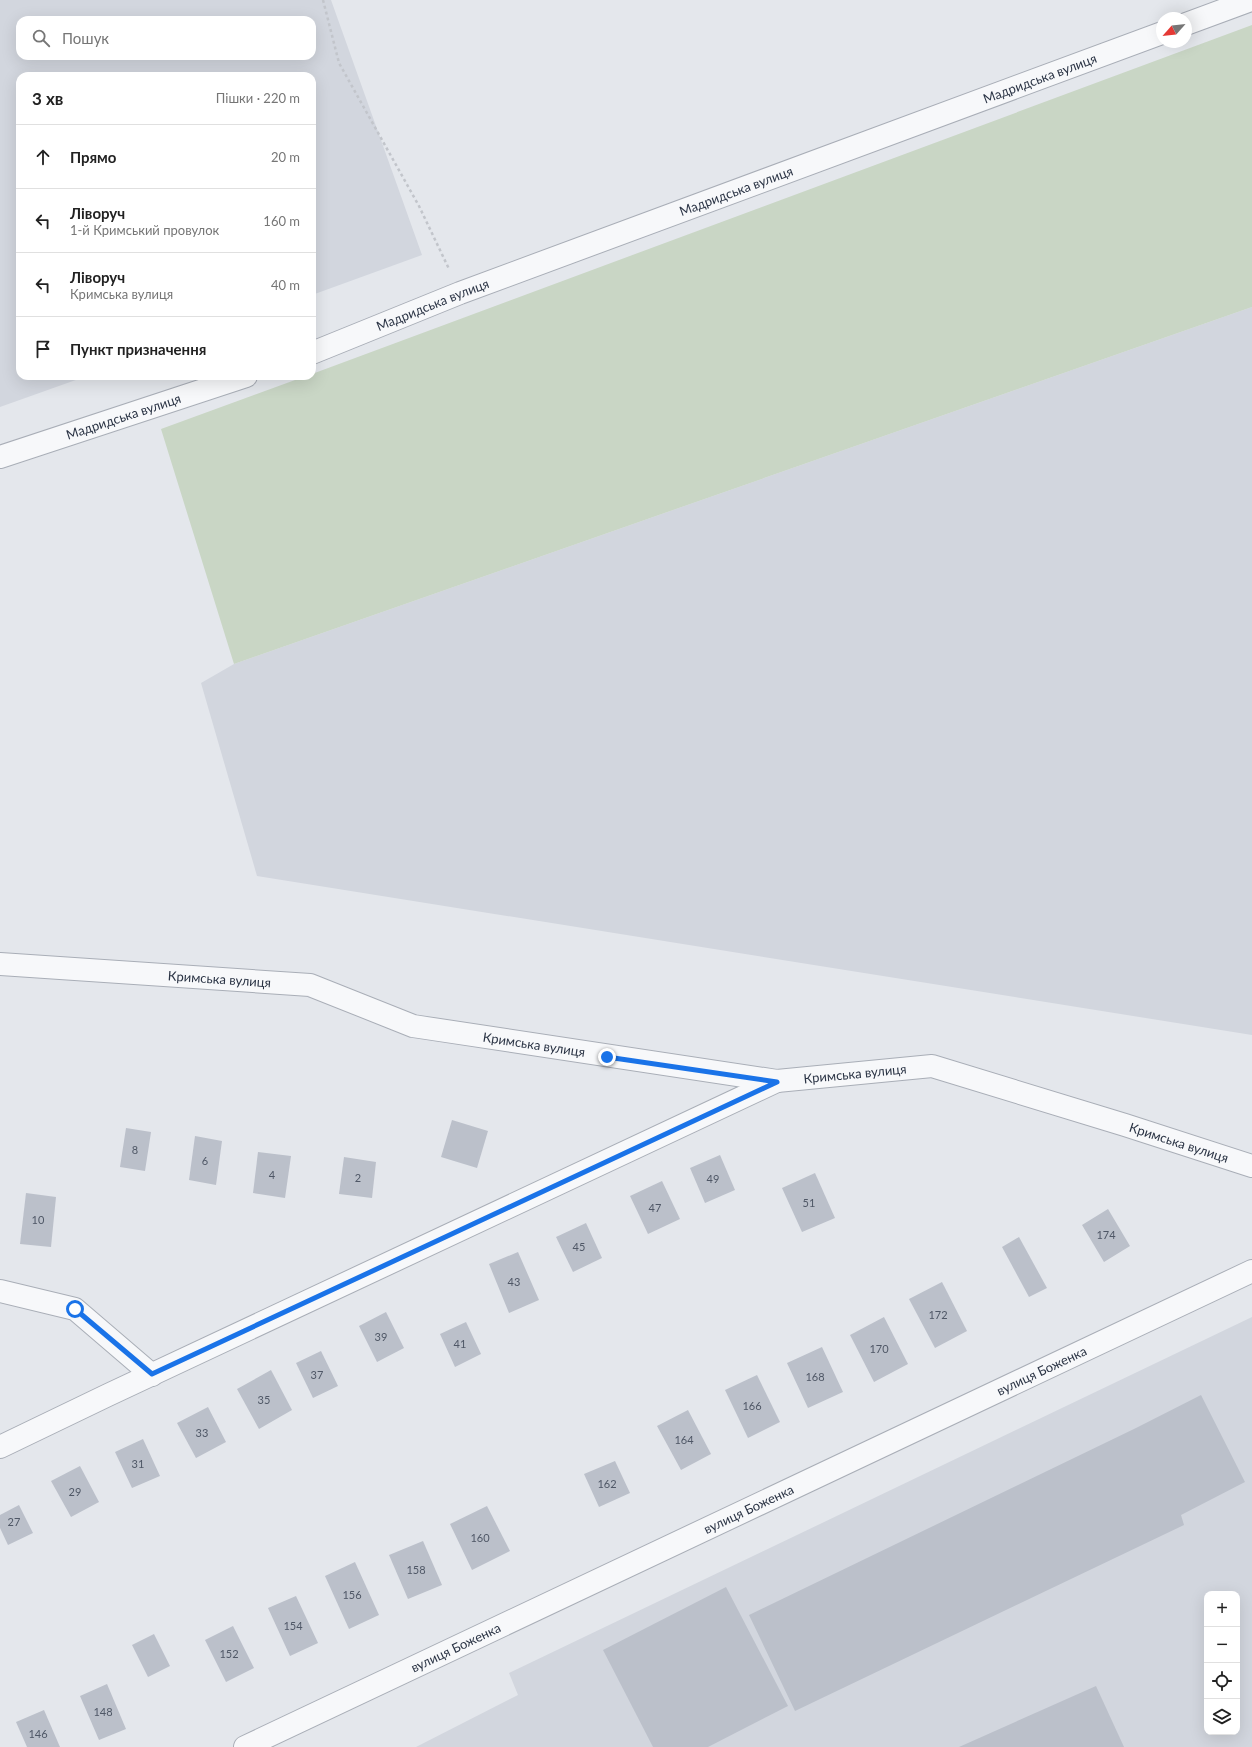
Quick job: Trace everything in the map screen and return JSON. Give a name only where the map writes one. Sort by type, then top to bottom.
[{"type":"street","points":[[1192,22],[1251,0]]},
{"type":"street","name":"Мадридська вулиця","points":[[316,351],[460,293],[1156,35]]},
{"type":"street","name":"Мадридська вулиця","points":[[0,457],[234,380]]},
{"type":"street","name":"Кримська вулиця","points":[[0,964],[310,985],[413,1026],[777,1082],[932,1066],[1125,1125],[1252,1166]]},
{"type":"street","points":[[0,1447],[152,1374],[777,1082]]},
{"type":"street","name":"вулиця Боженка","points":[[245,1747],[1252,1271]]},
{"type":"street","points":[[0,1291],[75,1309],[152,1374]]},
{"type":"path","points":[[323,0],[339,63],[419,206],[460,293]]},
{"type":"shaded area","points":[[0,0],[331,0],[422,255],[316,294],[316,72],[16,72],[16,380],[76,380],[0,407]]},
{"type":"shaded area","points":[[1252,307],[1252,1035],[257,876],[201,683],[234,664]]},
{"type":"shaded area","points":[[1252,1317],[1252,1747],[416,1747],[518,1695],[509,1673]]},
{"type":"green space","points":[[1252,25],[1252,307],[234,664],[161,429],[295,380],[316,380],[316,373]]},
{"type":"building","points":[[452,1120],[488,1131],[477,1168],[441,1157]]},
{"type":"building","points":[[126,1128],[151,1132],[145,1171],[120,1167]]},
{"type":"building","points":[[195,1136],[222,1141],[216,1185],[189,1180]]},
{"type":"building","points":[[258,1152],[291,1156],[285,1198],[253,1193]]},
{"type":"building","points":[[720,1155],[735,1190],[705,1203],[690,1168]]},
{"type":"building","points":[[344,1157],[376,1162],[372,1198],[339,1194]]},
{"type":"building","points":[[815,1173],[835,1218],[802,1232],[782,1188]]},
{"type":"building","points":[[662,1181],[680,1219],[648,1234],[630,1196]]},
{"type":"building","points":[[26,1193],[56,1197],[51,1247],[20,1244]]},
{"type":"building","points":[[1108,1209],[1130,1246],[1104,1262],[1082,1225]]},
{"type":"building","points":[[586,1223],[602,1258],[573,1272],[556,1237]]},
{"type":"building","points":[[1019,1237],[1047,1288],[1029,1297],[1002,1247]]},
{"type":"building","points":[[518,1252],[539,1300],[509,1313],[489,1264]]},
{"type":"building","points":[[942,1282],[967,1331],[935,1348],[909,1299]]},
{"type":"building","points":[[386,1312],[404,1348],[377,1362],[359,1326]]},
{"type":"building","points":[[884,1317],[908,1364],[874,1382],[850,1335]]},
{"type":"building","points":[[466,1322],[481,1354],[455,1367],[440,1334]]},
{"type":"building","points":[[822,1347],[843,1392],[808,1408],[787,1363]]},
{"type":"building","points":[[321,1351],[338,1386],[313,1398],[296,1363]]},
{"type":"building","points":[[271,1370],[292,1410],[259,1429],[237,1389]]},
{"type":"building","points":[[757,1375],[780,1422],[748,1438],[725,1390]]},
{"type":"building","points":[[1201,1395],[1245,1482],[1181,1515],[1184,1525],[795,1711],[749,1615],[1136,1428]]},
{"type":"building","points":[[208,1407],[226,1442],[196,1458],[177,1423]]},
{"type":"building","points":[[688,1410],[711,1454],[681,1470],[657,1426]]},
{"type":"building","points":[[143,1439],[160,1476],[132,1488],[115,1452]]},
{"type":"building","points":[[615,1461],[630,1493],[599,1507],[584,1474]]},
{"type":"building","points":[[80,1466],[99,1502],[71,1517],[51,1481]]},
{"type":"building","points":[[19,1505],[33,1533],[8,1545],[0,1528],[0,1515]]},
{"type":"building","points":[[487,1506],[510,1551],[472,1570],[450,1524]]},
{"type":"building","points":[[423,1541],[442,1585],[408,1599],[389,1555]]},
{"type":"building","points":[[355,1562],[379,1615],[349,1629],[325,1576]]},
{"type":"building","points":[[726,1587],[788,1706],[708,1747],[653,1747],[603,1650]]},
{"type":"building","points":[[296,1596],[318,1643],[290,1656],[268,1608]]},
{"type":"building","points":[[233,1626],[254,1668],[226,1682],[205,1640]]},
{"type":"building","points":[[154,1634],[170,1666],[148,1677],[132,1645]]},
{"type":"building","points":[[107,1684],[126,1729],[99,1740],[80,1696]]},
{"type":"building","points":[[1096,1686],[1124,1747],[959,1747]]},
{"type":"building","points":[[44,1710],[60,1747],[27,1747],[16,1722]]},
{"type":"route","points":[[75,1309],[152,1374],[777,1082],[607,1057]]}]
